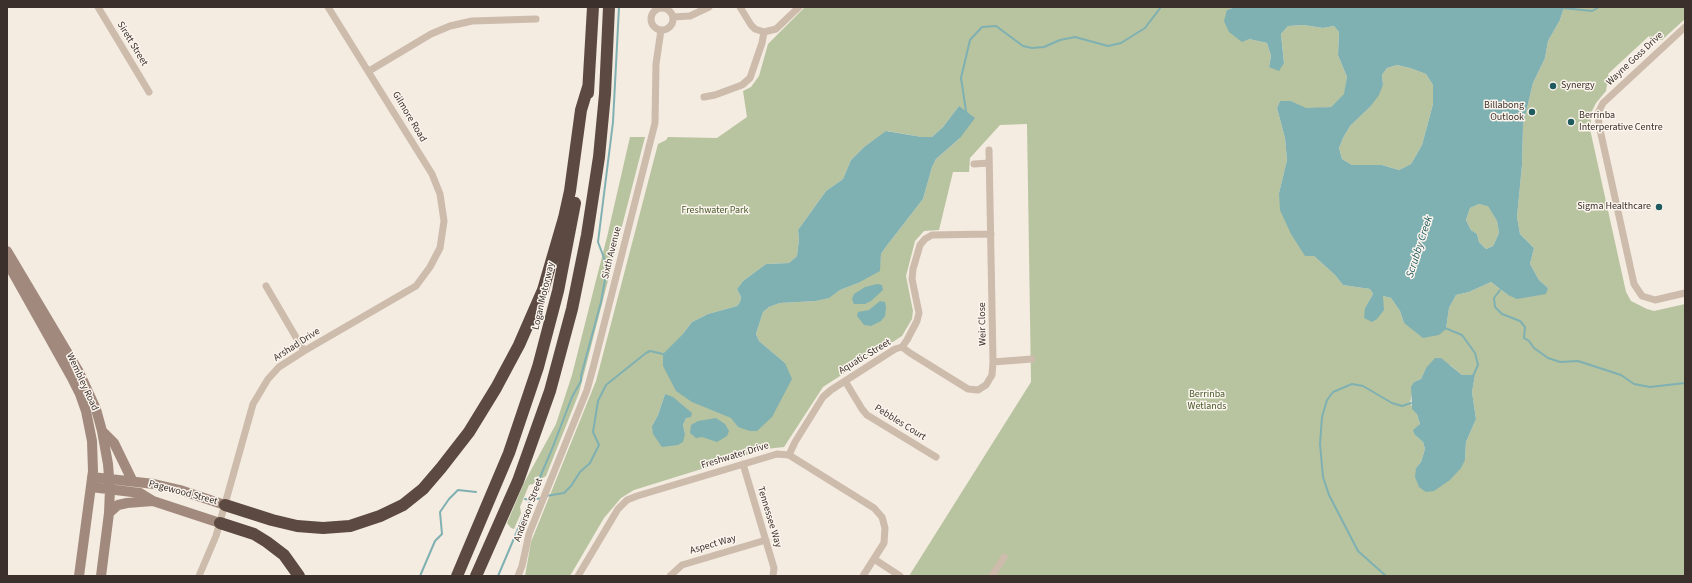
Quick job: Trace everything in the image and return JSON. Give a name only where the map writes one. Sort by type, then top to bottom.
[{"type":"highway","name":"Logan Motorway","points":[[458,576],[488,506],[518,429],[548,331],[565,260],[579,182],[588,86],[593,7]]},
{"type":"highway","points":[[476,576],[515,488],[550,391],[572,309],[587,235],[599,157],[605,94],[609,7]]},
{"type":"highway","points":[[225,505],[272,520],[297,526],[323,528],[350,526],[380,516],[403,505],[423,489],[469,432],[496,388],[519,345],[543,290],[564,218],[570,191],[581,110],[588,86]]},
{"type":"highway","points":[[220,523],[254,534],[267,542],[290,562],[299,576]]},
{"type":"main road","name":"Wembley Road","points":[[7,251],[80,372],[96,409],[102,431],[110,484],[109,512],[102,576]]},
{"type":"main road","name":"Wembley Road","points":[[7,262],[80,394],[86,411],[92,441],[92,482],[79,576]]},
{"type":"main road","points":[[102,431],[114,443],[132,480]]},
{"type":"main road","name":"Pagewood Street","points":[[110,484],[132,480],[180,490],[225,505]]},
{"type":"main road","name":"Pagewood Street","points":[[92,482],[110,484],[140,493],[152,501],[220,523]]},
{"type":"main road","points":[[109,512],[118,505],[152,501]]},
{"type":"street","name":"Sirett Street","points":[[98,7],[149,92]]},
{"type":"street","name":"Gilmore Road","points":[[328,7],[432,174],[440,194],[444,221],[440,248]]},
{"type":"street","points":[[673,17],[690,16],[708,7]]},
{"type":"street","points":[[740,7],[751,25],[755,29],[764,32],[776,29],[799,7]]},
{"type":"street","points":[[658,8],[666,8],[673,17],[670,27],[661,30],[657,29],[652,24],[651,16],[652,12],[658,8]]},
{"type":"street","points":[[369,71],[431,34],[450,26],[472,22],[536,19]]},
{"type":"street","name":"Wayne Goss Drive","points":[[1685,27],[1603,103],[1598,113],[1598,125],[1634,284],[1642,296],[1654,300],[1685,293]]},
{"type":"street","name":"Sixth Avenue","points":[[553,475],[587,390],[652,137],[656,108],[656,64],[661,30]]},
{"type":"street","points":[[704,97],[715,95],[742,85],[750,78],[762,44],[764,32]]},
{"type":"street","name":"Weir Close","points":[[902,346],[910,353],[968,389],[978,390],[986,385],[992,375],[989,150]]},
{"type":"street","points":[[974,164],[989,164]]},
{"type":"street","name":"Aquatic Street","points":[[789,455],[795,442],[823,397],[831,390],[902,346],[918,321],[919,313],[912,279],[913,269],[920,244],[925,238],[932,235],[991,234]]},
{"type":"street","name":"Arshad Drive","points":[[200,576],[220,523],[253,404],[268,379],[279,367],[304,351],[416,286],[430,267],[440,248]]},
{"type":"street","points":[[266,286],[304,351]]},
{"type":"street","points":[[993,362],[1032,359]]},
{"type":"street","name":"Pebbles Court","points":[[845,381],[867,415],[936,457]]},
{"type":"street","name":"Freshwater Drive","points":[[578,576],[618,509],[627,500],[776,454],[789,455]]},
{"type":"street","points":[[789,455],[874,508],[882,517],[885,528],[884,543],[863,576]]},
{"type":"street","name":"Tennessee Way","points":[[743,464],[774,568],[774,576]]},
{"type":"street","name":"Anderson Street","points":[[518,576],[522,566],[529,534],[553,475]]},
{"type":"street","name":"Aspect Way","points":[[670,576],[682,564],[766,540]]},
{"type":"street","points":[[995,575],[1004,557]]},
{"type":"street","points":[[874,559],[900,576]]},
{"type":"green space","name":"Berrinba Wetlands","points":[[805,7],[1235,7],[1227,10],[1249,39],[1267,43],[1271,56],[1269,67],[1284,62],[1281,34],[1288,26],[1304,25],[1323,28],[1334,26],[1339,32],[1338,55],[1347,77],[1345,94],[1331,107],[1306,109],[1291,101],[1280,101],[1277,108],[1285,138],[1287,160],[1279,193],[1314,256],[1335,275],[1343,285],[1370,289],[1373,294],[1365,308],[1383,296],[1391,298],[1400,311],[1404,323],[1446,329],[1449,308],[1456,295],[1469,292],[1491,282],[1508,295],[1548,288],[1539,280],[1530,264],[1534,248],[1520,234],[1517,217],[1522,165],[1523,125],[1533,83],[1545,58],[1548,41],[1560,20],[1564,7],[1685,7],[1685,19],[1662,40],[1655,40],[1651,42],[1649,36],[1608,74],[1610,80],[1606,91],[1596,103],[1592,111],[1590,129],[1626,292],[1631,301],[1654,311],[1685,304],[1685,576],[909,576],[1031,382],[1027,124],[1000,125],[970,158],[969,172],[953,172],[939,230],[924,231],[915,241],[906,276],[913,311],[912,319],[902,336],[823,387],[784,447],[766,449],[634,490],[621,498],[604,518],[570,576],[525,576],[531,542],[596,381],[658,144],[666,140],[668,137],[717,138],[747,117],[743,91],[751,87],[759,76],[768,44]],"holes":[[[959,106],[960,138],[936,159],[932,167],[923,199],[881,254],[880,265],[858,283],[840,290],[828,298],[816,301],[780,303],[769,307],[763,312],[756,334],[759,341],[785,363],[738,427],[682,335],[692,322],[708,314],[737,306],[741,297],[737,289],[743,281],[766,264],[789,263],[797,256],[799,239],[798,230],[826,191],[843,179],[851,160],[864,147],[887,131],[922,137],[932,137],[943,127]],[[1450,365],[1462,375],[1475,375],[1472,392],[1476,419],[1466,442],[1465,460],[1416,468],[1421,462],[1425,449],[1423,442],[1415,435],[1420,424],[1417,414],[1410,403],[1414,382],[1421,379],[1426,368]],[[665,394],[686,418],[683,425],[685,434],[652,426],[658,415]]]},
{"type":"green space","points":[[1397,65],[1426,74],[1433,85],[1433,104],[1422,145],[1411,164],[1399,170],[1382,165],[1352,165],[1342,159],[1339,148],[1343,138],[1350,126],[1370,107],[1383,85],[1382,75],[1387,68]]},
{"type":"green space","points":[[630,137],[645,137],[579,393],[546,476],[529,485],[520,507],[521,513],[514,529],[507,523],[524,483],[556,424],[572,375],[607,237]]},
{"type":"green space","points":[[1479,204],[1488,205],[1497,221],[1499,233],[1493,246],[1486,249],[1479,242],[1477,234],[1471,230],[1466,220],[1470,208]]},
{"type":"water","points":[[1235,7],[1564,7],[1560,20],[1548,41],[1545,58],[1533,83],[1523,125],[1522,165],[1517,217],[1520,234],[1534,248],[1530,264],[1539,280],[1548,288],[1546,294],[1517,299],[1508,295],[1491,282],[1469,292],[1456,295],[1449,308],[1446,329],[1439,335],[1423,338],[1404,323],[1400,311],[1391,298],[1383,296],[1384,310],[1377,319],[1372,322],[1364,318],[1365,308],[1373,294],[1370,289],[1343,285],[1335,275],[1314,256],[1305,256],[1291,234],[1280,210],[1279,193],[1287,160],[1285,138],[1277,108],[1280,101],[1291,101],[1306,108],[1331,107],[1344,94],[1347,77],[1338,55],[1339,32],[1334,26],[1323,28],[1304,25],[1288,26],[1281,34],[1284,63],[1279,71],[1269,67],[1271,56],[1267,43],[1249,39],[1242,42],[1229,32],[1224,21],[1227,10]],"holes":[[[1397,65],[1426,74],[1433,85],[1433,104],[1422,145],[1411,164],[1399,170],[1382,165],[1352,165],[1342,159],[1339,148],[1343,138],[1350,126],[1370,107],[1379,95],[1383,85],[1382,75],[1387,68]],[[1479,204],[1488,206],[1497,221],[1499,233],[1493,246],[1486,249],[1479,242],[1477,234],[1471,230],[1466,220],[1470,208]]]},
{"type":"water","points":[[959,106],[975,118],[960,138],[936,159],[932,167],[923,199],[881,254],[880,271],[858,283],[840,290],[829,298],[816,301],[780,303],[769,307],[763,312],[756,334],[759,341],[785,363],[792,379],[772,417],[757,431],[750,431],[738,427],[731,418],[692,402],[676,391],[663,366],[663,354],[682,335],[692,322],[708,314],[737,306],[741,297],[737,289],[743,281],[766,264],[789,263],[797,256],[799,239],[798,230],[826,191],[843,179],[851,160],[864,147],[886,131],[922,137],[932,137],[943,127]]},
{"type":"water","points":[[877,284],[882,285],[883,290],[871,301],[865,304],[854,304],[852,299],[854,294],[865,287]]},
{"type":"water","points":[[880,301],[885,302],[885,316],[881,321],[871,326],[864,325],[857,316],[858,312],[869,310]]},
{"type":"water","points":[[1435,358],[1441,358],[1462,375],[1475,375],[1472,392],[1476,419],[1466,442],[1465,460],[1461,468],[1450,480],[1434,491],[1426,492],[1419,487],[1415,477],[1416,468],[1421,462],[1425,449],[1423,442],[1415,435],[1413,430],[1420,424],[1417,414],[1412,409],[1411,387],[1414,382],[1421,379],[1426,368]]},
{"type":"water","points":[[665,394],[673,397],[692,413],[691,417],[686,418],[683,425],[685,434],[683,442],[678,445],[662,447],[653,434],[652,426],[658,415]]},
{"type":"water","points":[[716,418],[725,424],[729,431],[727,436],[717,442],[702,437],[696,438],[690,433],[691,425],[698,421]]},
{"type":"waterway","points":[[498,576],[552,449],[572,397],[581,381],[581,376],[601,302],[606,274],[604,258],[598,242],[613,122],[619,7]]},
{"type":"waterway","points":[[966,111],[961,78],[970,40],[982,27],[996,26],[1023,46],[1032,48],[1044,47],[1060,40],[1075,37],[1108,46],[1121,43],[1145,28],[1161,7]]},
{"type":"waterway","points":[[1563,8],[1592,11],[1599,7]]},
{"type":"waterway","points":[[1500,290],[1494,298],[1495,307],[1502,314],[1520,321],[1525,327],[1524,338],[1529,341],[1534,348],[1548,358],[1560,362],[1578,361],[1621,375],[1634,384],[1650,387],[1685,383]]},
{"type":"waterway","name":"Scrubby Creek","points":[[1445,328],[1462,335],[1475,353],[1478,365],[1473,376]]},
{"type":"waterway","points":[[546,496],[564,493],[571,486],[580,472],[590,463],[599,445],[593,432],[598,401],[606,385],[646,353],[650,351],[663,354]]},
{"type":"waterway","name":"Scrubby Creek","points":[[1386,576],[1358,551],[1329,495],[1323,477],[1320,444],[1322,417],[1327,400],[1333,392],[1352,384],[1363,386],[1392,403],[1402,406],[1411,403]]},
{"type":"waterway","points":[[420,576],[435,541],[442,534],[440,512],[449,499],[458,490],[476,492]]},
{"type":"waterway","points":[[525,499],[530,500],[542,498]]},
{"type":"place","name":"Synergy","points":[[1553,86]]},
{"type":"place","name":"Billabong Outlook","points":[[1532,112]]},
{"type":"place","name":"Berrinba Interperative Centre","points":[[1571,122]]},
{"type":"place","name":"Sigma Healthcare","points":[[1659,207]]},
{"type":"park label","name":"Freshwater Park","points":[[715,211]]}]
